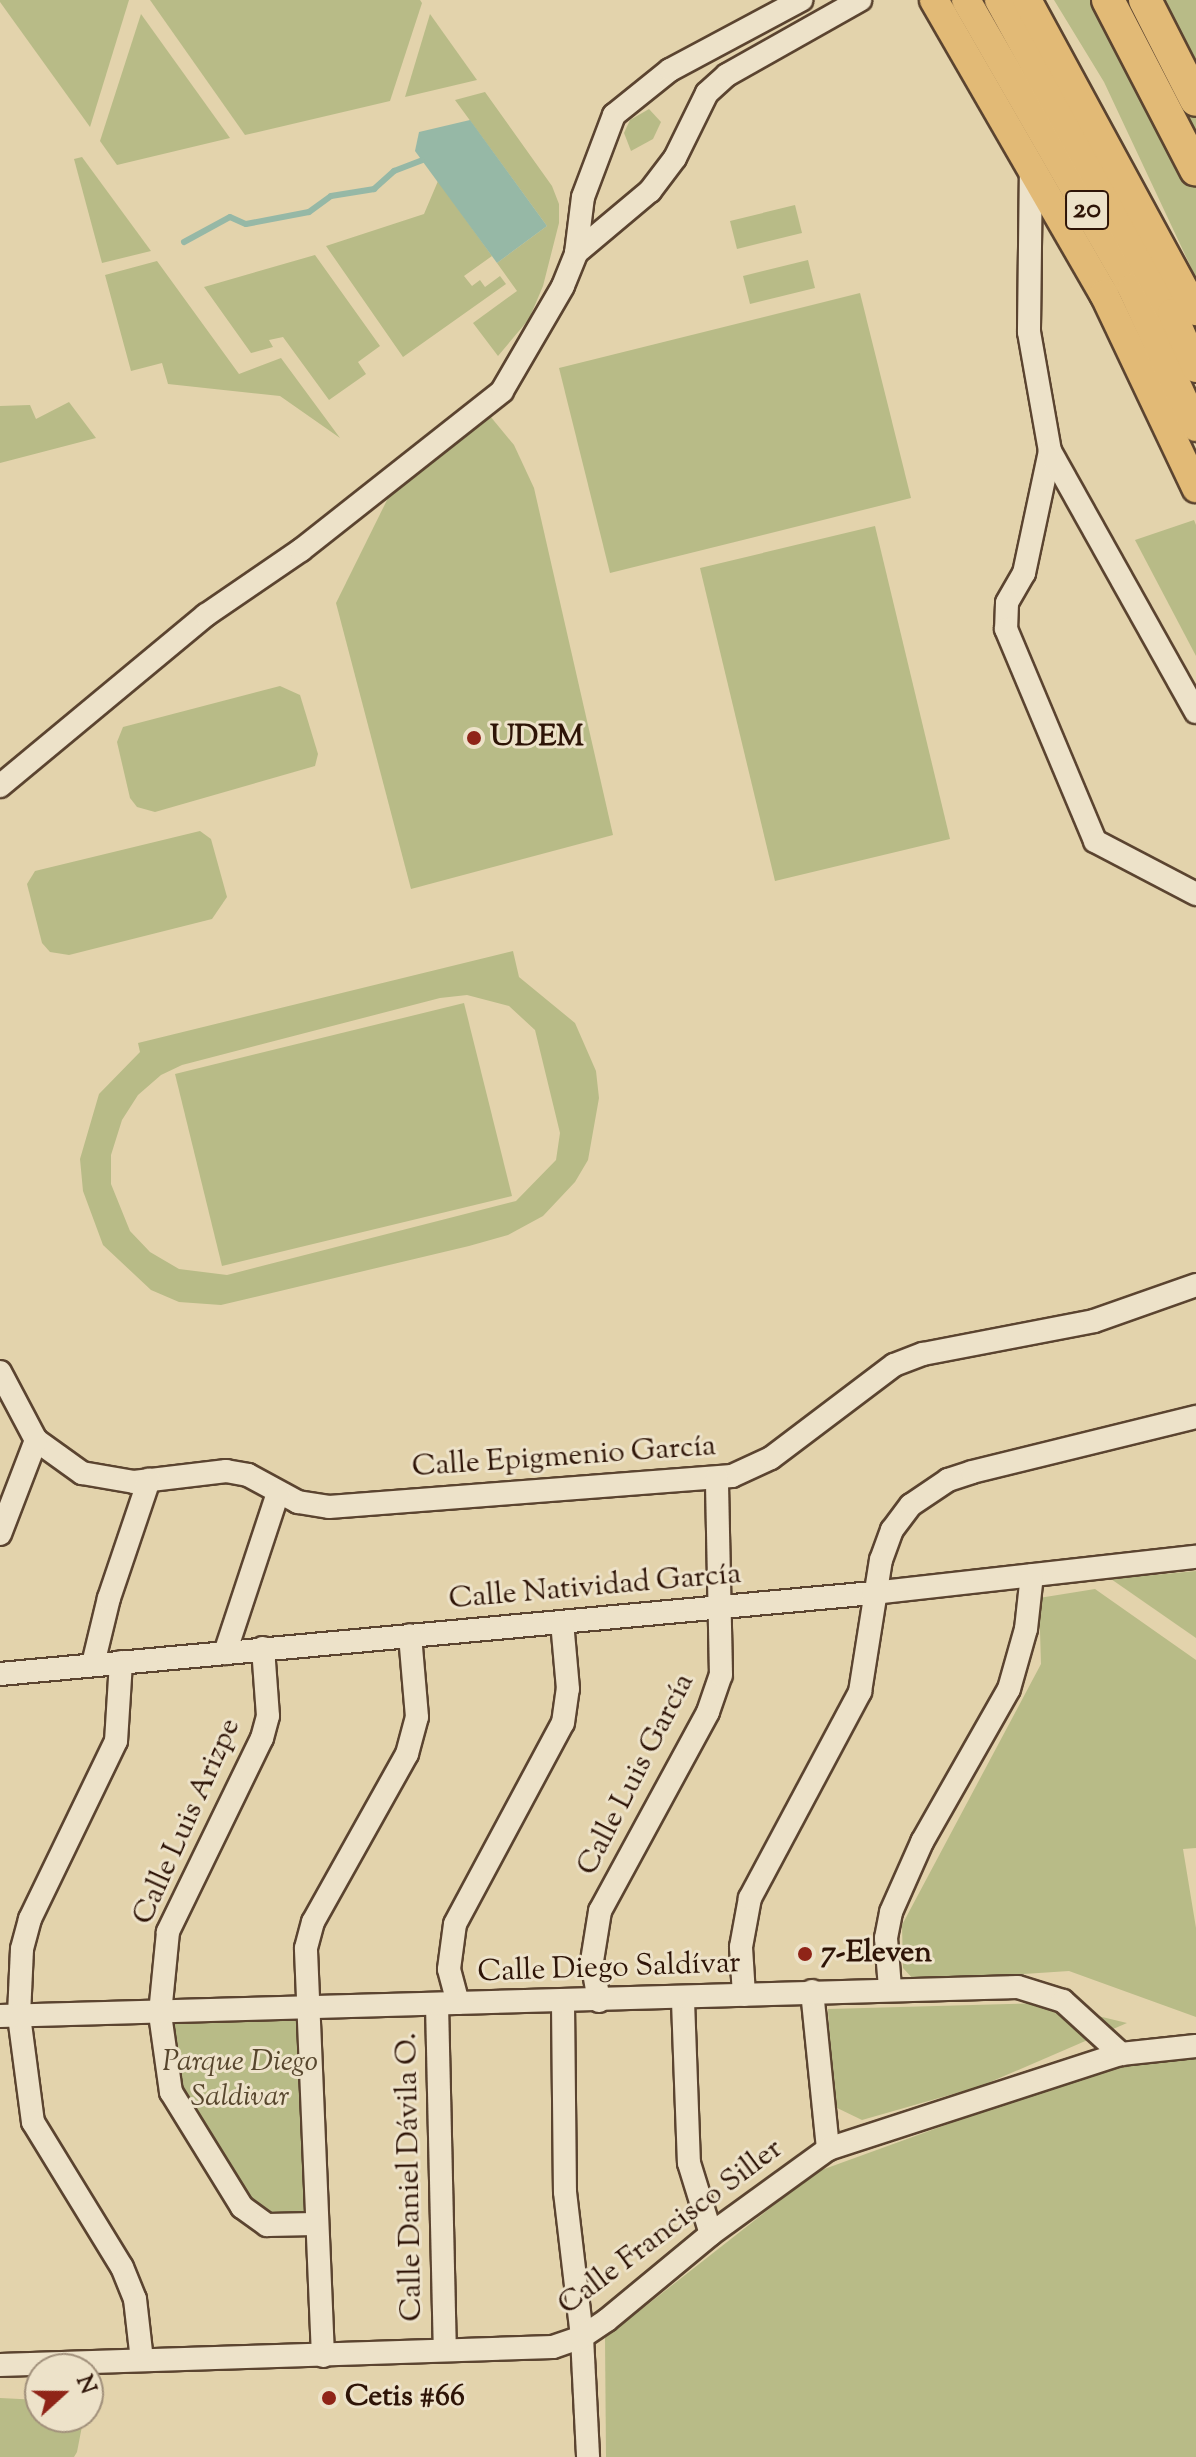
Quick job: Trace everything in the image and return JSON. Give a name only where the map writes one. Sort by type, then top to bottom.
[{"type":"highway","points":[[1108,0],[1196,170]]},
{"type":"highway","points":[[1145,0],[1196,100]]},
{"type":"main road","name":"20","points":[[934,0],[1031,165],[1138,360],[1196,488]]},
{"type":"main road","name":"20","points":[[966,0],[1132,288],[1196,427]]},
{"type":"main road","name":"20","points":[[999,0],[1172,313],[1196,368]]},
{"type":"main road","name":"20","points":[[1027,0],[1196,311]]},
{"type":"street","points":[[0,786],[206,615],[301,550],[502,391],[545,324],[576,253],[583,197],[614,115],[670,70],[801,0]]},
{"type":"street","points":[[576,253],[650,191],[675,158],[707,93],[727,75],[860,0]]},
{"type":"street","points":[[1031,165],[1029,332],[1050,451],[1196,712]]},
{"type":"street","points":[[1050,451],[1024,573],[1007,603],[1008,635],[1095,841],[1196,894]]},
{"type":"street","name":"Calle Epigmenio García","points":[[0,1372],[36,1440],[82,1473],[113,1480],[149,1480],[226,1471],[248,1475],[278,1493],[329,1507],[717,1478],[771,1458],[894,1365],[923,1354],[1094,1321],[1196,1285]]},
{"type":"street","points":[[744,1995],[741,1947],[750,1898],[860,1692],[871,1644],[873,1593],[892,1530],[911,1505],[948,1480],[1196,1417]]},
{"type":"street","points":[[0,1534],[36,1440]]},
{"type":"street","name":"Calle Luis García","points":[[599,2001],[593,1936],[600,1911],[717,1695],[721,1606],[717,1478]]},
{"type":"street","points":[[93,1664],[109,1598],[149,1480]]},
{"type":"street","points":[[225,1653],[278,1493]]},
{"type":"street","name":"Calle Natividad García","points":[[0,1674],[873,1593],[1196,1557]]},
{"type":"street","points":[[890,1988],[886,1938],[891,1912],[922,1842],[1009,1689],[1026,1629],[1032,1575]]},
{"type":"street","name":"Calle Daniel Dávila O.","points":[[445,2349],[448,2004],[455,1924],[563,1723],[568,1689],[562,1622]]},
{"type":"street","points":[[323,2356],[306,2011],[306,1948],[313,1922],[407,1754],[417,1717],[410,1635]]},
{"type":"street","name":"Calle Luis Arizpe","points":[[263,1648],[268,1716],[262,1738],[168,1932],[160,2014],[171,2092],[242,2207],[267,2225],[315,2224]]},
{"type":"street","points":[[121,1662],[116,1741],[30,1919],[10,2016],[33,2122],[122,2267],[135,2299],[142,2360]]},
{"type":"street","name":"Calle Diego Saldívar","points":[[10,2016],[683,2001],[890,1988],[1043,1991],[1063,2001],[1121,2054]]},
{"type":"street","points":[[812,1991],[828,2149]]},
{"type":"street","points":[[683,2001],[689,2163],[711,2234]]},
{"type":"street","points":[[563,2004],[565,2192],[582,2337],[588,2457]]},
{"type":"street","points":[[1121,2054],[1196,2046]]},
{"type":"street","name":"Calle Francisco Siller","points":[[0,2365],[323,2356],[445,2349],[532,2349],[582,2337],[711,2234],[828,2149],[1121,2054]]},
{"type":"green space","points":[[129,0],[90,127],[0,2]]},
{"type":"green space","points":[[150,0],[420,0],[422,3],[390,101],[245,135]]},
{"type":"green space","points":[[1054,0],[1196,0],[1196,278],[1104,82]]},
{"type":"green space","points":[[141,14],[230,138],[117,165],[100,141]]},
{"type":"green space","points":[[430,14],[477,80],[405,97]]},
{"type":"green space","points":[[485,92],[552,186],[559,204],[559,223],[543,286],[529,319],[498,356],[473,323],[517,291],[497,263],[547,226],[455,100]]},
{"type":"green space","points":[[649,109],[661,122],[653,139],[631,151],[624,133],[630,120]]},
{"type":"green space","points":[[82,157],[151,251],[102,263],[74,159]]},
{"type":"green space","points":[[438,181],[492,256],[464,276],[472,286],[480,280],[485,287],[500,276],[506,284],[403,357],[326,246],[424,214]]},
{"type":"green space","points":[[795,205],[802,233],[737,249],[730,221]]},
{"type":"green space","points":[[315,255],[380,346],[358,362],[366,374],[329,400],[283,337],[269,340],[273,347],[251,353],[204,287]]},
{"type":"green space","points":[[808,260],[815,288],[750,304],[743,276]]},
{"type":"green space","points":[[157,261],[239,374],[281,358],[340,438],[280,396],[168,384],[162,363],[131,371],[105,275]]},
{"type":"green space","points":[[860,293],[911,498],[610,573],[559,368]]},
{"type":"green space","points":[[69,402],[96,438],[0,463],[0,406],[30,405],[36,419]]},
{"type":"green space","points":[[490,416],[514,445],[534,488],[613,835],[411,889],[336,603],[390,494]]},
{"type":"green space","points":[[1194,520],[1196,525],[1196,656],[1135,540]]},
{"type":"green space","points":[[875,526],[950,839],[775,881],[700,568]]},
{"type":"green space","points":[[280,686],[300,695],[318,754],[315,766],[155,812],[137,807],[130,798],[117,742],[123,727]]},
{"type":"green space","points":[[200,831],[211,839],[227,897],[212,919],[69,955],[50,952],[42,943],[27,884],[35,871]]},
{"type":"green space","points":[[513,951],[519,977],[575,1023],[596,1071],[599,1098],[588,1160],[575,1182],[543,1216],[508,1235],[221,1305],[179,1302],[151,1290],[103,1245],[83,1191],[80,1159],[99,1094],[140,1052],[138,1043]],"holes":[[[467,995],[509,1006],[535,1030],[560,1133],[556,1160],[516,1201],[227,1275],[179,1269],[150,1252],[130,1231],[111,1184],[111,1155],[122,1120],[138,1095],[161,1075],[182,1065],[440,998]]]},
{"type":"green space","points":[[464,1003],[512,1196],[222,1266],[175,1074]]},
{"type":"green space","points":[[1196,1571],[1196,1638],[1111,1579]]},
{"type":"green space","points":[[1095,1589],[1196,1660],[1196,1848],[1183,1849],[1196,1928],[1196,2017],[1069,1971],[915,1981],[903,1968],[902,1925],[1041,1664],[1039,1598]]},
{"type":"green space","points":[[1044,2003],[1127,2023],[981,2086],[862,2120],[833,2106],[828,2009]]},
{"type":"green space","name":"Parque Diego Saldivar","points":[[173,2019],[299,2021],[309,2218],[259,2215],[182,2105]]},
{"type":"green space","points":[[1169,2044],[1196,2056],[1196,2457],[606,2457],[605,2338],[816,2172]]},
{"type":"green space","points":[[0,2398],[24,2399],[24,2433],[81,2433],[74,2457],[0,2457]]},
{"type":"shaded area","points":[[470,120],[547,226],[497,263],[415,151],[419,132]]},
{"type":"waterway","points":[[184,242],[230,217],[246,224],[309,212],[331,196],[374,189],[394,171],[422,160]]},
{"type":"place","name":"UDEM","points":[[474,738]]},
{"type":"place","name":"7-Eleven","points":[[805,1954]]},
{"type":"place","name":"Cetis #66","points":[[329,2398]]}]
